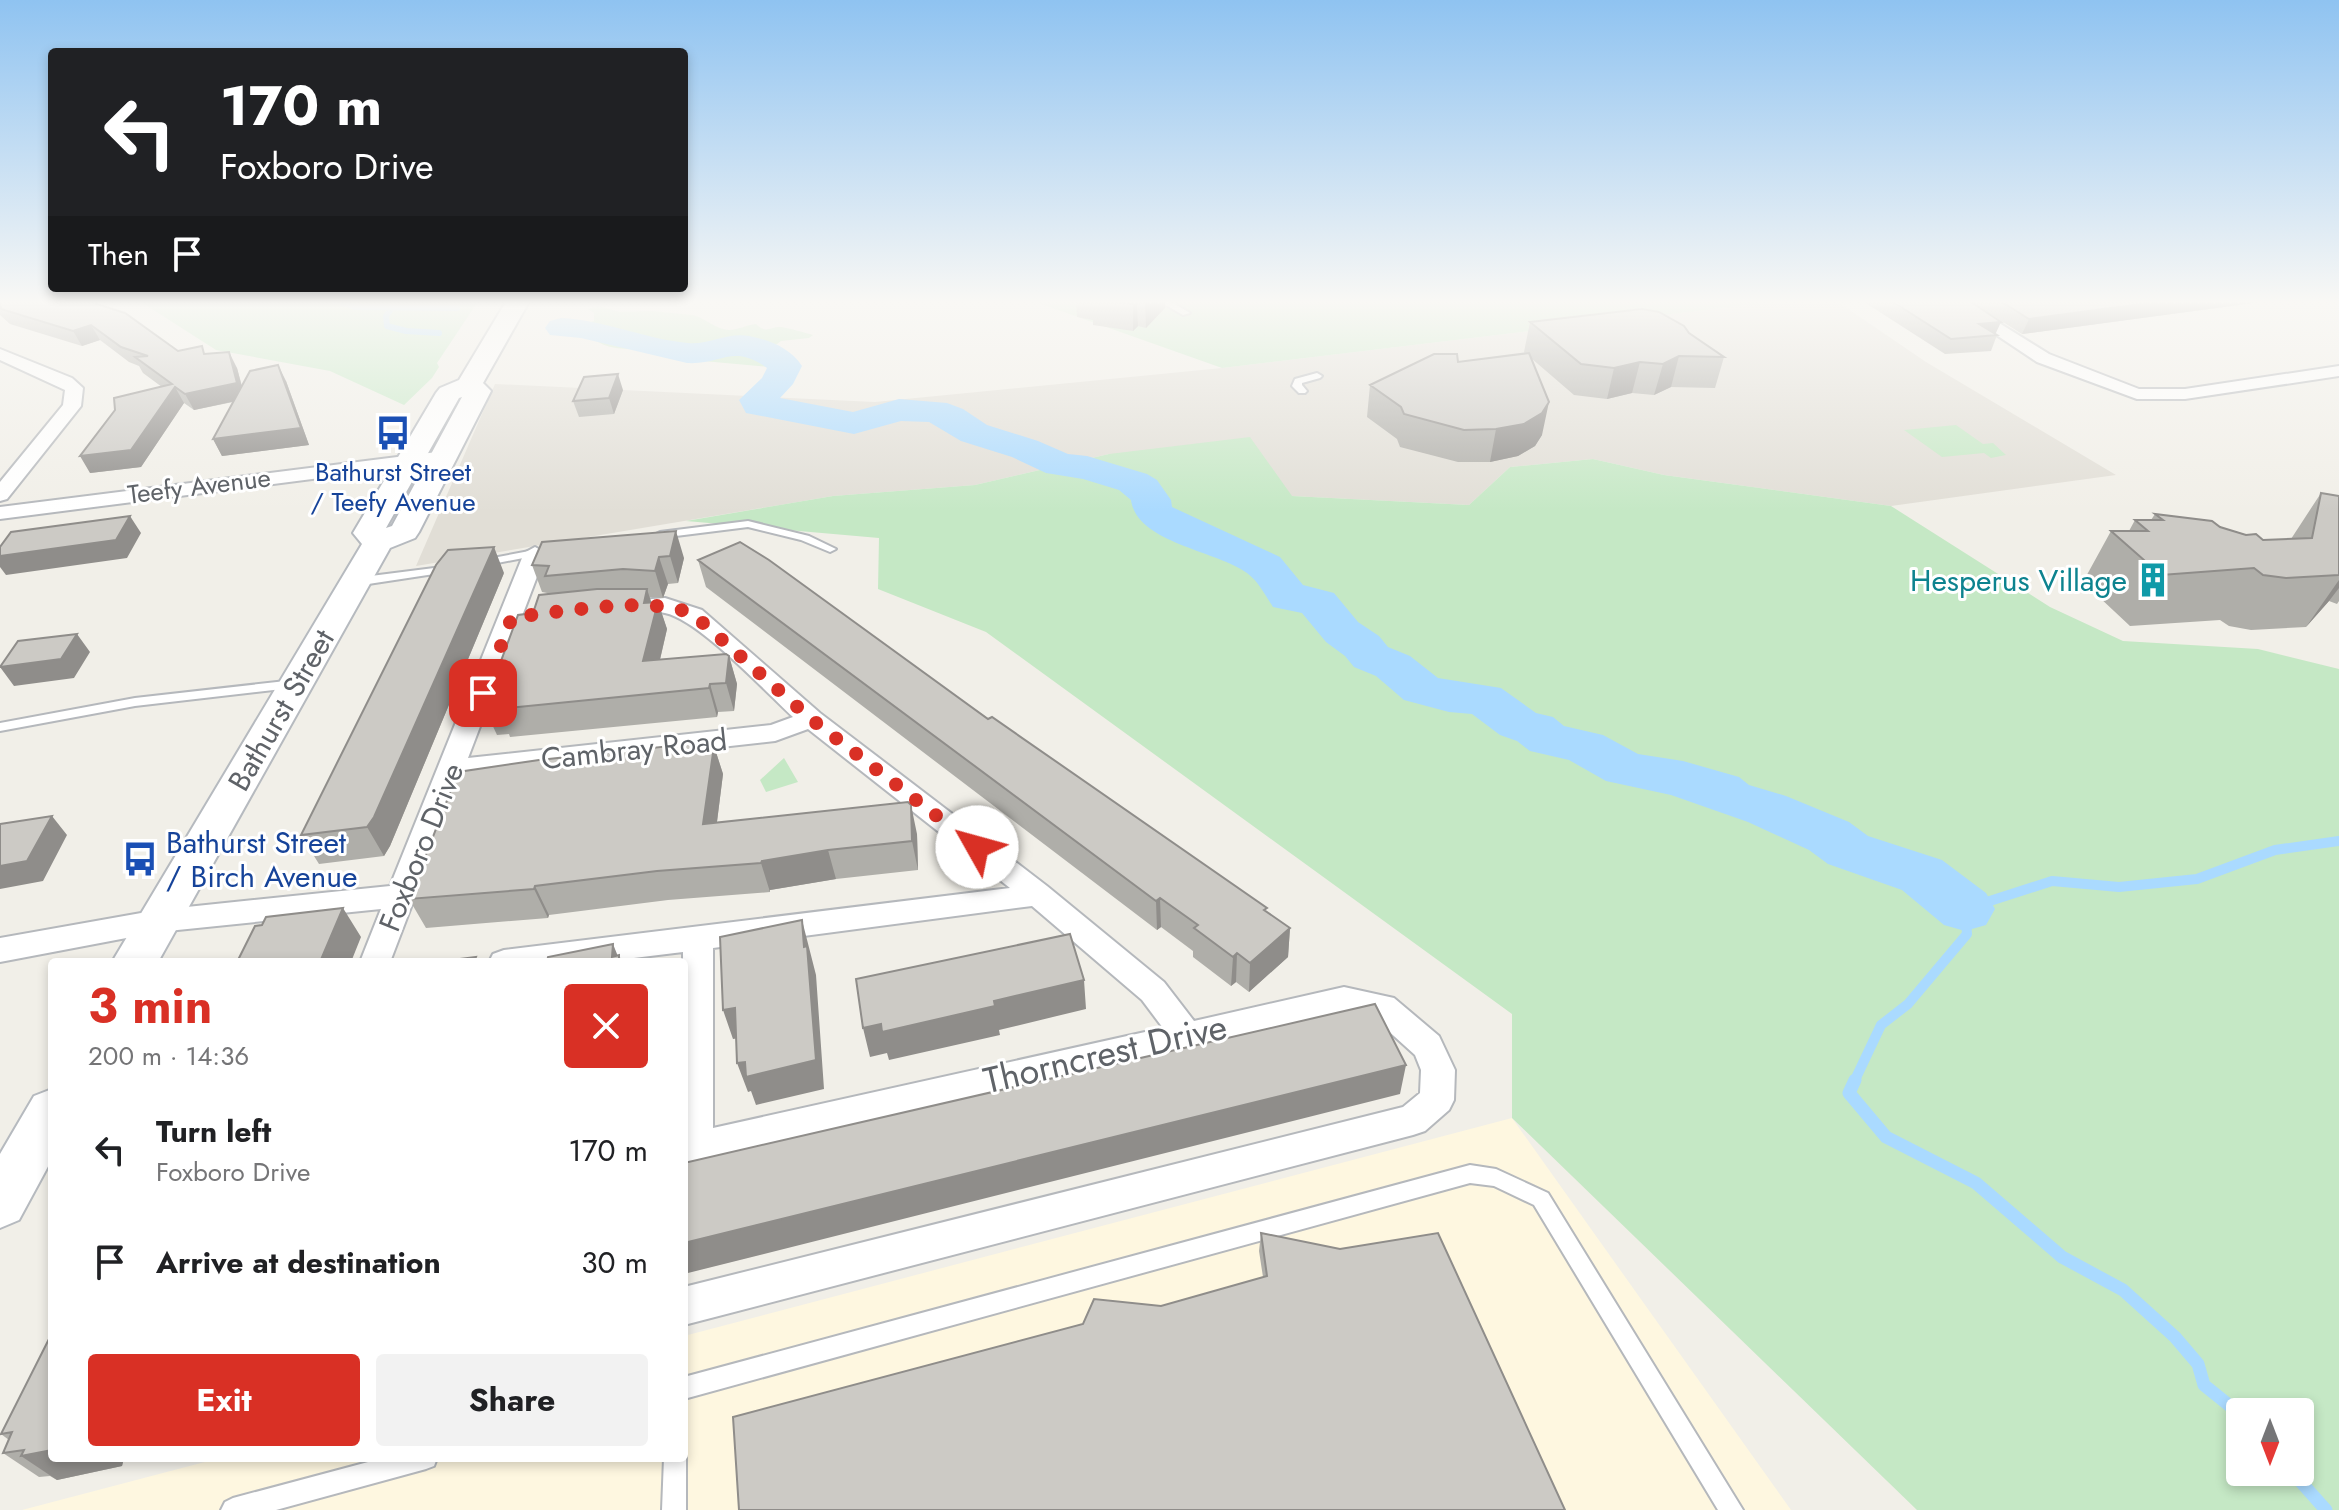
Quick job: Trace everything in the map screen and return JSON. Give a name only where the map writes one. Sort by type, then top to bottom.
[{"type":"main road","name":"Bathurst Street","points":[[378,542],[368,533],[449,393],[469,385],[478,370]]},
{"type":"main road","name":"Bathurst Street","points":[[137,958],[378,542],[404,532],[478,391],[469,385]]},
{"type":"main road","points":[[0,1203],[48,1118]]},
{"type":"street","points":[[0,495],[72,406],[74,388],[37,370]]},
{"type":"street","points":[[2074,370],[2120,389],[2163,396],[2339,371]]},
{"type":"street","name":"Teefy Avenue","points":[[0,513],[445,457]]},
{"type":"street","name":"Foxboro Drive","points":[[377,958],[453,768],[523,616],[542,552]]},
{"type":"street","points":[[596,610],[660,605],[687,612],[811,719],[1037,894],[1153,991],[1186,1034]]},
{"type":"street","name":"Cambray Road","points":[[453,768],[775,733],[811,719]]},
{"type":"street","points":[[539,958],[1037,894]]},
{"type":"street","points":[[0,950],[158,921],[401,896]]},
{"type":"street","points":[[690,1149],[698,940]]},
{"type":"street","name":"Thorncrest Drive","points":[[688,1305],[1413,1120],[1437,1100],[1438,1070],[1427,1046],[1383,1007],[1344,1000],[690,1149]]},
{"type":"lane","points":[[1302,391],[1297,386],[1298,381],[1317,376]]},
{"type":"lane","points":[[652,536],[748,524],[805,538],[830,549]]},
{"type":"lane","points":[[355,582],[542,552]]},
{"type":"lane","points":[[0,727],[135,702],[296,684]]},
{"type":"lane","points":[[688,1387],[1470,1174],[1496,1178],[1541,1199],[1731,1510]]},
{"type":"lane","points":[[233,1510],[411,1462]]},
{"type":"lane","points":[[674,1510],[675,1462]]},
{"type":"shaded area","points":[[1197,370],[1940,370],[2116,475],[1891,506],[1664,475],[1593,459],[1510,467],[1469,505],[1292,496],[1109,454],[975,485],[833,496],[416,566],[495,384],[875,402]]},
{"type":"shaded area","points":[[1512,1118],[1791,1510],[22,1510],[205,1462],[688,1462],[688,1335]]},
{"type":"green space","points":[[327,370],[437,370],[404,405]]},
{"type":"green space","points":[[1956,425],[1983,444],[1993,443],[2006,455],[1991,458],[1984,453],[1942,457],[1904,430]]},
{"type":"green space","points":[[1250,437],[1292,496],[1469,505],[1510,467],[1593,459],[1664,475],[1891,506],[2050,607],[2123,641],[2258,649],[2339,669],[2339,1510],[1917,1510],[1512,1118],[1512,1014],[986,632],[878,589],[879,538],[686,521],[833,496],[975,485],[1109,454]]},
{"type":"green space","points":[[784,758],[798,782],[766,792],[760,780]]},
{"type":"water","points":[[778,370],[792,370],[792,374],[765,395],[764,403],[860,416],[906,405],[952,411],[1039,448],[1051,458],[1037,460],[1013,446],[966,438],[932,415],[918,411],[876,422],[832,423],[826,418],[796,418],[748,408],[750,399],[768,386]]},
{"type":"building","points":[[153,370],[234,370],[237,383],[185,394],[175,387],[131,450],[80,456],[115,410],[114,398],[172,384]]},
{"type":"building","points":[[280,370],[301,428],[213,439],[250,371]]},
{"type":"building","points":[[1400,370],[1536,370],[1549,402],[1542,413],[1524,424],[1464,430],[1404,414],[1401,407],[1370,385]]},
{"type":"building","points":[[618,374],[609,398],[573,401],[584,377]]},
{"type":"building","points":[[2321,493],[2339,496],[2339,575],[2286,578],[2263,575],[2254,568],[2161,575],[2111,531],[2148,531],[2135,520],[2163,520],[2155,514],[2212,521],[2220,527],[2246,535],[2256,534],[2263,540],[2312,538]]},
{"type":"building","points":[[130,516],[116,540],[0,556],[0,547],[11,532]]},
{"type":"building","points":[[676,531],[670,556],[659,557],[655,571],[623,569],[545,576],[549,566],[532,565],[542,542]]},
{"type":"building","points":[[740,542],[988,719],[992,717],[1267,908],[1264,910],[1290,928],[1250,963],[1237,953],[1233,957],[1194,928],[1198,925],[1160,898],[1156,901],[698,560]]},
{"type":"building","points":[[494,547],[374,817],[367,827],[301,835],[436,565],[448,550]]},
{"type":"building","points":[[597,589],[647,589],[644,603],[658,602],[643,661],[726,654],[729,656],[726,683],[710,684],[709,688],[497,709],[498,706],[484,707],[518,615],[533,613],[539,595]]},
{"type":"building","points":[[77,634],[61,659],[0,667],[18,641]]},
{"type":"building","points":[[698,743],[698,747],[714,746],[703,824],[908,802],[911,805],[912,841],[828,850],[761,863],[657,871],[535,886],[534,889],[409,899],[458,772]]},
{"type":"building","points":[[52,816],[27,861],[0,866],[0,824]]},
{"type":"building","points":[[343,908],[322,958],[239,958],[255,926],[262,925],[266,917]]},
{"type":"building","points":[[802,920],[816,1060],[746,1077],[745,1062],[737,1063],[735,1008],[723,1010],[720,937]]},
{"type":"building","points":[[1070,934],[1084,980],[994,1001],[995,1006],[882,1032],[881,1024],[863,1028],[856,979]]},
{"type":"building","points":[[613,944],[612,957],[619,955],[619,958],[548,957]]},
{"type":"building","points":[[1375,1004],[1406,1065],[688,1242],[688,1162]]},
{"type":"building","points":[[1261,1233],[1340,1249],[1438,1233],[1565,1510],[739,1510],[733,1417],[1083,1324],[1094,1299],[1161,1306],[1267,1276]]},
{"type":"building","points":[[48,1341],[48,1451],[21,1456],[24,1450],[3,1453],[12,1432],[1,1434]]},
{"type":"waterway","points":[[783,370],[776,384],[757,400],[759,405],[854,423],[899,410],[934,411],[950,417],[974,433],[1025,449],[1060,465],[1087,468],[1133,482],[1143,488],[1151,500],[1153,513],[1170,524],[1247,555],[1264,566],[1279,580],[1289,598],[1304,598],[1318,603],[1342,632],[1362,646],[1371,657],[1393,666],[1421,689],[1449,697],[1484,699],[1518,724],[1535,729],[1548,739],[1585,747],[1625,769],[1683,779],[1767,809],[1829,836],[1848,850],[1922,875],[1965,909]]},
{"type":"waterway","points":[[1854,1082],[1881,1025],[1908,1004],[1967,934],[1965,909],[2052,881],[2119,887],[2197,879],[2275,850],[2339,841]]},
{"type":"waterway","points":[[1855,1080],[1849,1093],[1886,1137],[1976,1183],[2062,1257],[2123,1290],[2175,1337],[2198,1364],[2204,1385],[2226,1403]]},
{"type":"waterway","points":[[2305,1486],[2326,1510]]},
{"type":"place","name":"Bathurst Street / Teefy Avenue","points":[[393,433]]},
{"type":"place","name":"Hesperus Village","points":[[2153,580]]},
{"type":"place","name":"Bathurst Street / Birch Avenue","points":[[140,859]]},
{"type":"route","points":[[483,693],[512,617],[649,605],[680,608],[694,615],[811,719],[977,847]]}]
